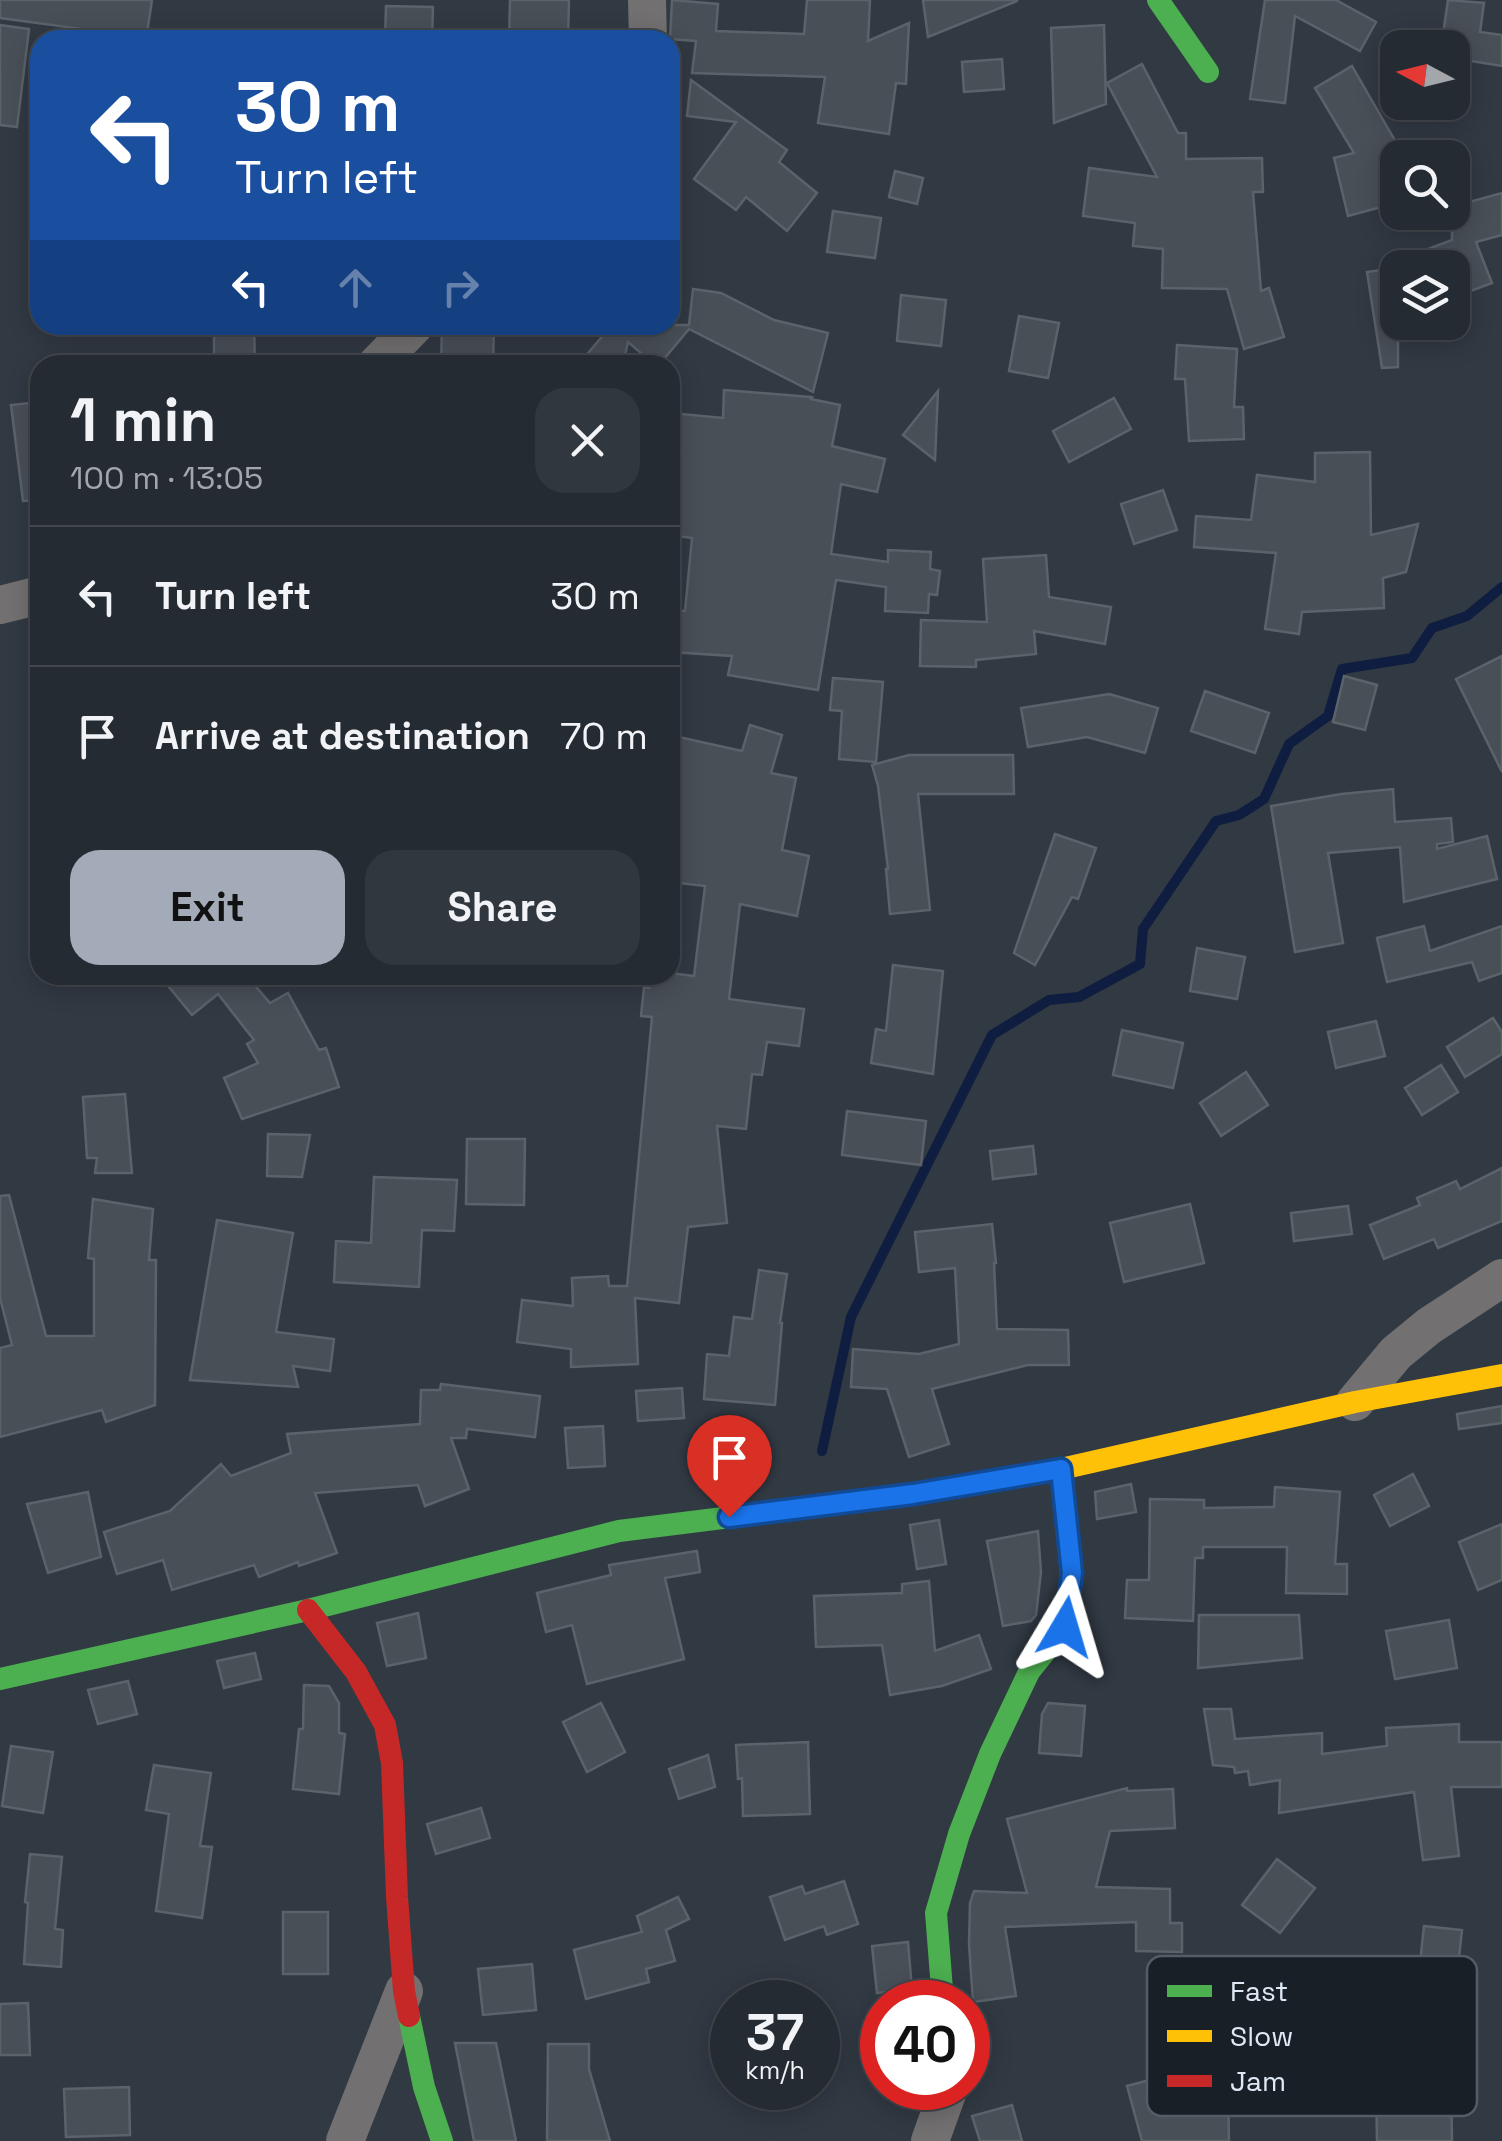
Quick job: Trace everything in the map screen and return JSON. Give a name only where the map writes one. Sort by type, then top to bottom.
[{"type":"street","points":[[647,0],[648,30]]},
{"type":"street","points":[[1158,0],[1208,72]]},
{"type":"street","points":[[386,355],[404,335]]},
{"type":"street","points":[[0,605],[30,598]]},
{"type":"street","points":[[1356,1402],[1396,1353],[1502,1278]]},
{"type":"street","points":[[0,1679],[308,1610],[619,1531],[913,1494],[1061,1469],[1356,1402],[1502,1376]]},
{"type":"street","points":[[941,1980],[936,1913],[959,1834],[990,1754],[1029,1672],[1065,1627],[1072,1573],[1061,1469]]},
{"type":"street","points":[[308,1610],[356,1672],[386,1724],[392,1763],[396,1897],[404,1991],[424,2087],[442,2141]]},
{"type":"street","points":[[346,2141],[404,1991]]},
{"type":"street","points":[[930,2141],[941,2110]]},
{"type":"building","points":[[0,0],[152,0],[148,30],[89,30],[0,18]]},
{"type":"building","points":[[510,0],[569,0],[568,30],[509,30]]},
{"type":"building","points":[[672,0],[718,4],[716,31],[804,34],[807,0],[870,0],[868,41],[909,23],[906,84],[896,83],[889,134],[818,123],[825,77],[692,73],[696,41],[680,40],[680,30],[670,30]]},
{"type":"building","points":[[923,0],[1017,0],[1017,1],[928,37]]},
{"type":"building","points":[[1265,0],[1336,0],[1376,22],[1360,51],[1295,16],[1285,103],[1250,99]]},
{"type":"building","points":[[1448,0],[1484,3],[1480,32],[1502,35],[1502,66],[1470,61],[1470,30],[1444,30]]},
{"type":"building","points":[[386,6],[433,7],[432,30],[385,30]]},
{"type":"building","points":[[0,25],[29,29],[17,127],[0,125]]},
{"type":"building","points":[[1104,25],[1106,104],[1054,123],[1051,28]]},
{"type":"building","points":[[1002,59],[1004,89],[964,92],[962,62]]},
{"type":"building","points":[[1142,64],[1178,133],[1186,133],[1186,159],[1262,158],[1263,192],[1253,192],[1261,291],[1269,288],[1284,337],[1244,349],[1227,289],[1162,288],[1163,249],[1133,246],[1135,223],[1083,216],[1089,168],[1157,177],[1107,83]]},
{"type":"building","points":[[1352,66],[1395,140],[1380,140],[1380,207],[1348,216],[1334,158],[1354,153],[1315,88]]},
{"type":"building","points":[[691,80],[787,150],[779,162],[817,193],[787,231],[746,197],[736,210],[694,179],[736,122],[687,116]]},
{"type":"building","points":[[895,171],[923,178],[917,204],[889,197]]},
{"type":"building","points":[[1502,193],[1502,235],[1476,242],[1492,283],[1470,291],[1470,250],[1426,250],[1452,240],[1452,230],[1470,230],[1470,202]]},
{"type":"building","points":[[833,211],[881,218],[875,258],[827,252]]},
{"type":"building","points":[[1380,270],[1380,340],[1398,340],[1398,367],[1382,368],[1367,272]]},
{"type":"building","points":[[693,289],[721,293],[774,320],[828,333],[813,392],[689,329],[667,355],[643,355],[628,342],[625,355],[586,355],[603,335],[680,335],[680,325],[689,325]]},
{"type":"building","points":[[901,295],[946,300],[941,346],[897,341]]},
{"type":"building","points":[[1019,316],[1059,323],[1048,378],[1009,371]]},
{"type":"building","points":[[214,335],[254,335],[255,355],[214,355]]},
{"type":"building","points":[[442,335],[494,335],[493,355],[441,355]]},
{"type":"building","points":[[1177,345],[1237,349],[1234,407],[1243,407],[1244,439],[1189,441],[1185,379],[1175,379]]},
{"type":"building","points":[[724,390],[812,397],[840,405],[832,446],[885,459],[877,492],[841,484],[831,554],[888,562],[888,550],[931,552],[930,569],[940,571],[937,595],[929,594],[928,613],[885,611],[886,587],[836,580],[818,690],[728,675],[732,656],[680,653],[680,611],[685,611],[692,538],[680,536],[680,414],[723,418]]},
{"type":"building","points":[[938,391],[935,460],[903,435]]},
{"type":"building","points":[[1114,398],[1131,429],[1069,462],[1053,431]]},
{"type":"building","points":[[30,403],[30,501],[23,501],[11,405]]},
{"type":"building","points":[[1370,452],[1371,535],[1418,524],[1406,572],[1383,578],[1384,608],[1302,612],[1299,634],[1265,629],[1276,553],[1194,547],[1196,516],[1251,520],[1257,475],[1315,482],[1315,453]]},
{"type":"building","points":[[1163,490],[1177,530],[1134,544],[1121,504]]},
{"type":"building","points":[[1046,555],[1049,597],[1111,607],[1105,644],[1034,631],[1036,654],[976,660],[976,667],[920,666],[921,620],[987,622],[983,559]]},
{"type":"building","points":[[1502,656],[1502,772],[1456,679]]},
{"type":"building","points":[[1344,676],[1377,685],[1365,730],[1333,722]]},
{"type":"building","points":[[833,678],[883,682],[876,762],[839,759],[842,711],[830,710]]},
{"type":"building","points":[[1205,691],[1269,713],[1255,753],[1191,731]]},
{"type":"building","points":[[1109,694],[1158,708],[1145,753],[1087,737],[1028,747],[1021,708]]},
{"type":"building","points":[[750,725],[782,735],[771,773],[796,778],[782,850],[809,856],[797,916],[740,904],[729,999],[804,1009],[799,1046],[767,1042],[762,1075],[752,1074],[746,1129],[717,1126],[727,1223],[688,1227],[679,1303],[635,1298],[638,1364],[571,1367],[571,1349],[517,1342],[522,1300],[573,1306],[572,1278],[608,1276],[609,1286],[627,1286],[652,1017],[641,1016],[644,987],[680,985],[680,974],[694,976],[705,886],[680,883],[680,737],[742,751]]},
{"type":"building","points":[[909,755],[1013,755],[1014,794],[918,794],[930,910],[890,914],[878,786],[872,765]]},
{"type":"building","points":[[1393,789],[1395,822],[1451,818],[1453,842],[1437,844],[1437,849],[1487,836],[1497,879],[1404,902],[1400,847],[1328,853],[1343,943],[1295,952],[1271,806]]},
{"type":"building","points":[[1055,834],[1096,848],[1078,899],[1072,897],[1035,965],[1014,953]]},
{"type":"building","points":[[1424,926],[1430,951],[1502,926],[1502,973],[1479,981],[1472,962],[1387,982],[1377,938]]},
{"type":"building","points":[[1197,948],[1245,957],[1237,999],[1190,991]]},
{"type":"building","points":[[893,965],[943,971],[933,1074],[871,1063],[876,1029],[886,1031]]},
{"type":"building","points":[[255,985],[270,1003],[288,993],[319,1050],[326,1048],[339,1087],[242,1119],[224,1078],[258,1063],[247,1044],[254,1040],[218,994],[192,1015],[169,987]]},
{"type":"building","points":[[1493,1018],[1502,1032],[1502,1054],[1465,1077],[1447,1047]]},
{"type":"building","points":[[1376,1021],[1385,1056],[1336,1068],[1328,1032]]},
{"type":"building","points":[[1122,1030],[1183,1043],[1173,1088],[1113,1075]]},
{"type":"building","points":[[1441,1065],[1458,1092],[1422,1115],[1405,1088]]},
{"type":"building","points":[[1246,1072],[1268,1105],[1221,1136],[1200,1103]]},
{"type":"building","points":[[125,1094],[132,1173],[95,1173],[97,1158],[87,1158],[83,1097]]},
{"type":"building","points":[[847,1111],[926,1121],[921,1165],[842,1155]]},
{"type":"building","points":[[268,1134],[310,1135],[302,1177],[267,1176]]},
{"type":"building","points":[[467,1139],[525,1139],[524,1205],[466,1204]]},
{"type":"building","points":[[1033,1146],[1036,1174],[993,1179],[990,1151]]},
{"type":"building","points":[[1502,1168],[1502,1221],[1438,1248],[1434,1239],[1384,1259],[1370,1225],[1420,1205],[1417,1198],[1456,1181],[1460,1189]]},
{"type":"building","points":[[374,1177],[457,1180],[454,1231],[422,1230],[419,1287],[334,1282],[336,1241],[371,1243]]},
{"type":"building","points":[[9,1195],[46,1336],[94,1336],[94,1259],[88,1258],[93,1199],[153,1209],[149,1260],[156,1260],[155,1405],[106,1422],[102,1410],[0,1437],[0,1348],[12,1345],[0,1298],[0,1196]]},
{"type":"building","points":[[1190,1204],[1204,1263],[1124,1282],[1110,1223]]},
{"type":"building","points":[[1348,1206],[1352,1234],[1294,1241],[1291,1213]]},
{"type":"building","points":[[217,1220],[293,1233],[276,1332],[334,1339],[330,1371],[293,1366],[298,1387],[190,1380]]},
{"type":"building","points":[[992,1224],[997,1329],[1068,1330],[1069,1365],[1028,1365],[932,1389],[949,1444],[909,1457],[887,1389],[851,1387],[853,1349],[919,1354],[959,1344],[955,1268],[919,1272],[915,1232]]},
{"type":"building","points":[[759,1270],[787,1274],[775,1405],[704,1399],[707,1354],[729,1356],[734,1317],[752,1319]]},
{"type":"building","points":[[441,1384],[540,1396],[535,1437],[467,1429],[466,1438],[451,1438],[469,1489],[425,1506],[418,1485],[315,1493],[337,1553],[299,1566],[298,1562],[259,1577],[254,1565],[172,1590],[163,1560],[117,1574],[104,1532],[170,1511],[221,1464],[231,1476],[291,1453],[287,1434],[420,1424],[421,1390],[440,1390]]},
{"type":"building","points":[[682,1388],[684,1418],[638,1421],[636,1391]]},
{"type":"building","points":[[1502,1406],[1502,1423],[1459,1429],[1457,1414]]},
{"type":"building","points":[[603,1426],[605,1466],[568,1468],[565,1428]]},
{"type":"building","points":[[1413,1474],[1429,1506],[1390,1526],[1374,1495]]},
{"type":"building","points":[[1131,1484],[1136,1512],[1097,1519],[1095,1492]]},
{"type":"building","points":[[1275,1487],[1340,1492],[1335,1564],[1347,1564],[1347,1594],[1286,1593],[1287,1547],[1203,1547],[1203,1558],[1195,1558],[1193,1621],[1125,1618],[1127,1580],[1149,1580],[1150,1499],[1204,1500],[1204,1508],[1274,1507]]},
{"type":"building","points":[[88,1492],[101,1557],[48,1573],[27,1504]]},
{"type":"building","points":[[939,1520],[946,1564],[917,1569],[910,1525]]},
{"type":"building","points":[[1502,1524],[1502,1580],[1478,1590],[1459,1542]]},
{"type":"building","points":[[1038,1531],[1041,1572],[1036,1615],[1031,1621],[1003,1626],[987,1541]]},
{"type":"building","points":[[697,1551],[700,1572],[665,1578],[684,1659],[587,1684],[572,1625],[546,1632],[537,1593],[611,1575],[609,1565]]},
{"type":"building","points":[[929,1581],[935,1651],[979,1635],[991,1669],[942,1686],[890,1695],[882,1645],[816,1647],[814,1596],[902,1593],[902,1584]]},
{"type":"building","points":[[418,1613],[426,1658],[387,1666],[377,1623]]},
{"type":"building","points":[[1199,1615],[1299,1615],[1302,1658],[1198,1668]]},
{"type":"building","points":[[1449,1620],[1457,1668],[1395,1679],[1386,1631]]},
{"type":"building","points":[[255,1653],[261,1679],[224,1688],[217,1661]]},
{"type":"building","points":[[128,1681],[137,1714],[98,1724],[88,1690]]},
{"type":"building","points":[[304,1685],[329,1686],[339,1703],[339,1733],[345,1734],[339,1794],[293,1789],[299,1729],[303,1729]]},
{"type":"building","points":[[601,1703],[625,1752],[587,1772],[563,1722]]},
{"type":"building","points":[[1048,1703],[1085,1706],[1081,1756],[1039,1753],[1042,1714]]},
{"type":"building","points":[[1204,1709],[1231,1709],[1235,1739],[1322,1733],[1322,1754],[1387,1746],[1386,1728],[1459,1724],[1459,1742],[1502,1742],[1502,1787],[1451,1787],[1459,1856],[1423,1860],[1414,1792],[1279,1813],[1280,1780],[1250,1785],[1248,1771],[1235,1773],[1234,1767],[1213,1765]]},
{"type":"building","points":[[808,1742],[810,1814],[743,1816],[736,1745]]},
{"type":"building","points":[[11,1746],[53,1752],[43,1813],[2,1806]]},
{"type":"building","points":[[708,1755],[715,1787],[679,1799],[669,1769]]},
{"type":"building","points":[[154,1765],[211,1773],[200,1846],[212,1847],[202,1918],[156,1911],[169,1814],[146,1810]]},
{"type":"building","points":[[1127,1788],[1173,1789],[1175,1828],[1110,1831],[1096,1887],[1170,1889],[1170,1923],[1182,1923],[1182,1952],[1136,1951],[1136,1922],[1005,1927],[1016,1996],[990,2000],[990,1980],[971,1980],[970,1903],[974,1891],[1027,1893],[1007,1819]]},
{"type":"building","points":[[481,1808],[490,1838],[436,1854],[427,1824]]},
{"type":"building","points":[[30,1854],[62,1857],[55,1929],[63,1930],[61,1967],[24,1964]]},
{"type":"building","points":[[1277,1859],[1315,1888],[1280,1933],[1242,1905]]},
{"type":"building","points":[[844,1881],[858,1924],[827,1935],[824,1926],[785,1940],[770,1897],[802,1886],[805,1894]]},
{"type":"building","points":[[678,1897],[689,1919],[666,1930],[675,1961],[646,1969],[649,1982],[586,1999],[574,1950],[642,1932],[637,1916]]},
{"type":"building","points":[[283,1912],[328,1912],[328,1974],[283,1974]]},
{"type":"building","points":[[1424,1926],[1462,1930],[1459,1956],[1421,1956]]},
{"type":"building","points":[[908,1942],[911,1980],[876,1980],[872,1946]]},
{"type":"building","points":[[532,1964],[536,2010],[483,2015],[478,1969]]},
{"type":"building","points":[[28,2003],[30,2055],[0,2055],[0,2004]]},
{"type":"building","points":[[455,2043],[496,2043],[516,2141],[474,2141]]},
{"type":"building","points":[[548,2044],[589,2044],[589,2069],[610,2141],[547,2141]]},
{"type":"building","points":[[1147,2081],[1147,2116],[1228,2116],[1229,2141],[1142,2141],[1127,2086]]},
{"type":"building","points":[[129,2087],[130,2135],[66,2137],[64,2089]]},
{"type":"building","points":[[1012,2105],[1022,2141],[980,2141],[972,2116]]},
{"type":"building","points":[[1377,2116],[1452,2116],[1452,2141],[1377,2141]]},
{"type":"waterway","points":[[822,1451],[851,1317],[992,1035],[1049,1000],[1079,997],[1140,964],[1143,929],[1216,821],[1239,815],[1264,799],[1289,744],[1328,716],[1342,669],[1412,658],[1432,628],[1467,616],[1502,587]]},
{"type":"traffic: fast","points":[[1158,0],[1208,72]]},
{"type":"traffic: fast","points":[[941,1980],[936,1913],[959,1834],[990,1754],[1029,1672],[1065,1627],[1071,1573],[1061,1469]]},
{"type":"traffic: fast","points":[[0,1679],[308,1610],[619,1531],[899,1496]]},
{"type":"traffic: fast","points":[[409,2016],[424,2087],[442,2141]]},
{"type":"traffic: slow","points":[[899,1496],[1061,1469],[1355,1402],[1502,1375]]},
{"type":"traffic: jam","points":[[308,1610],[356,1672],[385,1725],[392,1763],[397,1897],[409,2016]]},
{"type":"route","points":[[729,1517],[913,1494],[1061,1469],[1072,1573],[1065,1627]]}]
